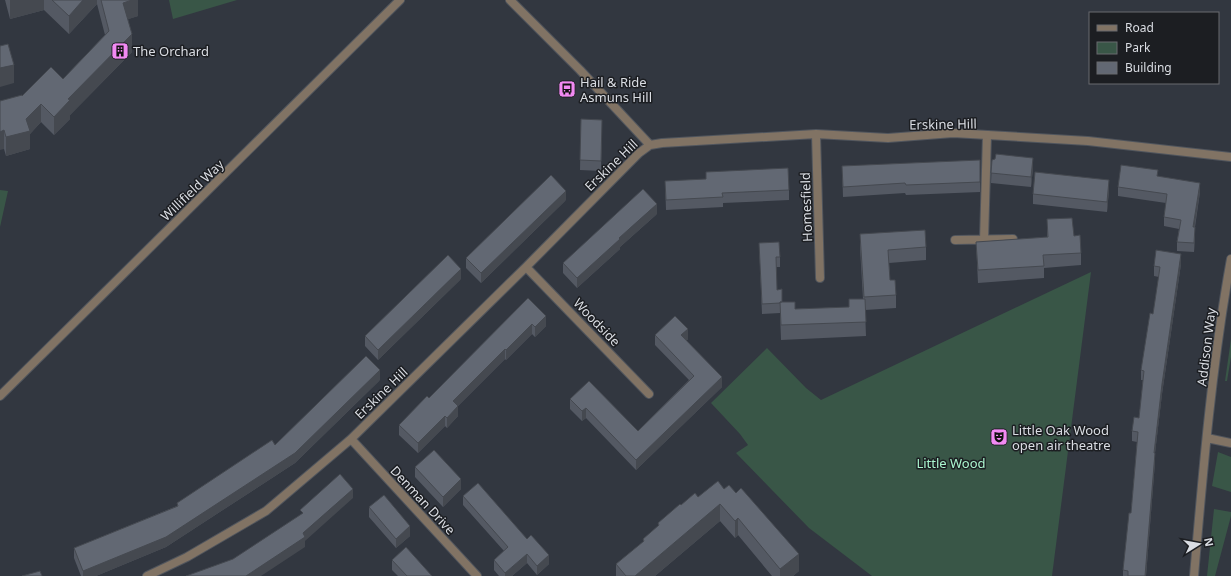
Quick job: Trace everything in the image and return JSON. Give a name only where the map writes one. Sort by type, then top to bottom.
[{"type":"street","name":"Willifield Way","points":[[0,396],[400,0]]},
{"type":"street","points":[[510,0],[580,70],[650,145]]},
{"type":"street","name":"Erskine Hill","points":[[147,576],[187,557],[266,511],[351,440],[526,268],[639,153],[650,145],[662,143],[816,134],[888,138],[953,133],[1088,141],[1231,157]]},
{"type":"street","name":"Homesfield","points":[[816,134],[820,278]]},
{"type":"street","points":[[984,240],[987,135]]},
{"type":"street","points":[[955,240],[1013,239]]},
{"type":"street","name":"Addison Way","points":[[1194,576],[1207,438],[1222,306],[1231,259]]},
{"type":"street","name":"Woodside","points":[[526,268],[649,394]]},
{"type":"street","points":[[1207,438],[1231,443]]},
{"type":"street","name":"Denman Drive","points":[[351,440],[477,576]]},
{"type":"green space","points":[[169,0],[237,0],[173,19]]},
{"type":"green space","points":[[0,190],[8,191],[0,227]]},
{"type":"green space","name":"Little Wood","points":[[1091,272],[1052,576],[872,576],[809,528],[736,453],[748,445],[740,434],[711,403],[767,348],[806,388],[821,400]]},
{"type":"green space","points":[[1231,339],[1231,357],[1227,381],[1225,381]]},
{"type":"green space","points":[[1218,452],[1231,457],[1231,492],[1212,486]]},
{"type":"green space","points":[[1214,509],[1231,512],[1231,516],[1215,576],[1207,576]]},
{"type":"building","points":[[52,0],[83,0],[69,16]]},
{"type":"building","points":[[101,0],[132,0],[123,3],[132,34],[68,99],[70,100],[54,117],[41,104],[26,119],[30,131],[6,137],[4,130],[0,132],[0,101],[22,96],[51,67],[63,79],[109,31]]},
{"type":"building","points":[[8,44],[14,65],[0,68],[0,46]]},
{"type":"building","points":[[581,119],[602,120],[601,161],[580,160]]},
{"type":"building","points":[[996,154],[1033,158],[1031,177],[991,173],[992,160],[995,159]]},
{"type":"building","points":[[980,160],[980,182],[906,185],[905,183],[843,187],[842,166]]},
{"type":"building","points":[[1121,165],[1158,170],[1157,176],[1200,183],[1193,227],[1195,227],[1194,243],[1177,242],[1181,220],[1164,217],[1167,194],[1118,187]]},
{"type":"building","points":[[788,168],[789,190],[722,193],[723,197],[666,200],[665,181],[706,179],[706,172]]},
{"type":"building","points":[[1035,172],[1109,180],[1107,202],[1033,194]]},
{"type":"building","points":[[551,175],[566,191],[481,273],[466,258]]},
{"type":"building","points":[[643,189],[657,204],[577,278],[563,263]]},
{"type":"building","points":[[1072,218],[1074,236],[1080,235],[1081,253],[1043,255],[1044,266],[978,270],[976,242],[1048,237],[1047,219]]},
{"type":"building","points":[[925,230],[926,247],[888,250],[890,280],[895,280],[896,295],[864,297],[860,234]]},
{"type":"building","points":[[779,242],[780,257],[776,257],[777,290],[782,289],[782,302],[762,304],[759,243]]},
{"type":"building","points":[[1156,250],[1181,254],[1162,384],[1154,453],[1145,576],[1128,576],[1128,571],[1123,570],[1129,513],[1131,513],[1138,432],[1132,431],[1134,417],[1139,418],[1144,371],[1141,370],[1150,313],[1153,314],[1160,267],[1154,266]]},
{"type":"building","points":[[448,255],[461,269],[378,350],[365,336]]},
{"type":"building","points":[[528,298],[546,316],[535,327],[532,324],[506,350],[505,349],[453,401],[458,406],[447,418],[445,416],[418,443],[399,425],[427,396],[429,398]]},
{"type":"building","points":[[849,299],[865,299],[866,322],[781,325],[780,302],[795,302],[795,309],[849,307]]},
{"type":"building","points":[[675,316],[688,329],[681,335],[722,377],[636,460],[586,408],[582,411],[570,399],[589,381],[638,431],[694,376],[655,335]]},
{"type":"building","points":[[366,356],[380,370],[295,453],[166,537],[83,571],[74,548],[178,506],[177,503],[272,440],[275,445]]},
{"type":"building","points":[[434,450],[461,479],[443,497],[415,467]]},
{"type":"building","points":[[340,474],[353,489],[303,533],[305,537],[246,576],[186,576],[233,559],[303,513],[300,510]]},
{"type":"building","points":[[718,481],[724,489],[729,485],[736,493],[741,488],[799,554],[780,569],[738,518],[735,521],[720,504],[635,576],[626,576],[616,564],[644,541],[643,539],[659,525],[658,523],[680,504],[681,505],[695,493],[698,497]]},
{"type":"building","points":[[478,483],[527,539],[531,535],[549,555],[537,566],[527,554],[505,573],[494,560],[508,547],[463,496]]},
{"type":"building","points":[[384,495],[410,526],[396,539],[369,507]]},
{"type":"building","points":[[406,547],[432,576],[407,576],[392,560]]},
{"type":"building","points":[[40,571],[42,576],[22,576]]},
{"type":"place","name":"The Orchard","points":[[120,51]]},
{"type":"place","name":"Hail & Ride Asmuns Hill","points":[[567,89]]},
{"type":"place","name":"Little Oak Wood open air theatre","points":[[999,437]]}]
